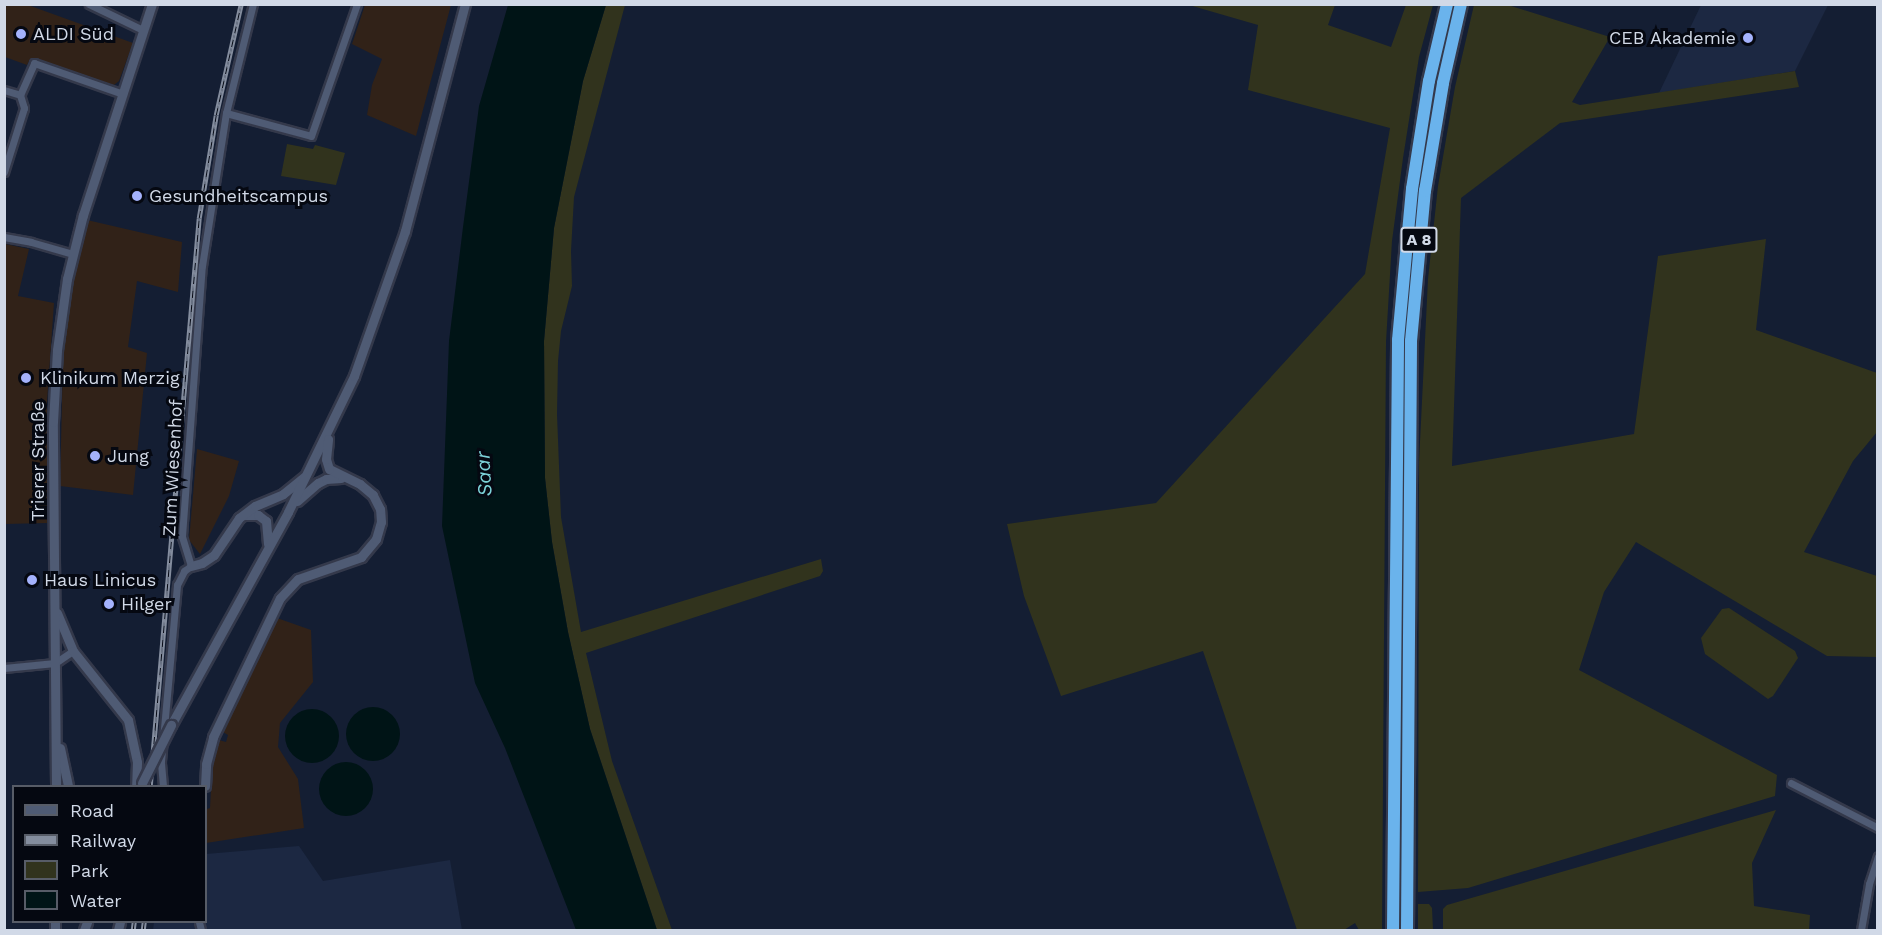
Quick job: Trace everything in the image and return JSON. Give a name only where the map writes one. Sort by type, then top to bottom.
[{"type":"highway","name":"A 8","points":[[1393,925],[1395,463],[1398,340],[1406,240],[1420,133],[1447,4]]},
{"type":"highway","name":"A 8","points":[[1407,925],[1409,462],[1412,341],[1419,242],[1435,125],[1461,4]]},
{"type":"main road","name":"Trierer Straße","points":[[56,785],[55,380],[63,308],[73,255],[152,4]]},
{"type":"main road","points":[[140,785],[308,474],[354,376],[405,231],[465,4]]},
{"type":"main road","points":[[205,785],[206,764],[213,737],[280,598],[298,579],[361,557],[376,539],[381,522],[380,510],[373,495],[360,484],[333,473],[327,465],[329,431]]},
{"type":"main road","points":[[191,566],[202,563],[214,555],[234,524],[244,515],[289,490],[308,474]]},
{"type":"main road","points":[[288,512],[310,488],[326,479],[344,478]]},
{"type":"main road","points":[[244,515],[258,515],[266,521],[268,546]]},
{"type":"main road","name":"Trierer Straße","points":[[54,596],[60,626],[73,651],[128,720],[134,739],[139,785]]},
{"type":"main road","points":[[56,728],[68,785]]},
{"type":"street","points":[[89,4],[143,30]]},
{"type":"street","name":"Zum Wiesenhof","points":[[191,566],[182,536],[202,266],[226,113],[253,4]]},
{"type":"street","points":[[226,113],[311,136],[357,4]]},
{"type":"street","points":[[4,172],[24,108],[20,95],[34,63],[123,94]]},
{"type":"street","points":[[4,90],[20,95]]},
{"type":"street","points":[[4,237],[31,242],[73,255]]},
{"type":"street","points":[[163,785],[161,761],[177,585],[184,571],[191,566]]},
{"type":"street","points":[[4,668],[55,663],[73,651]]},
{"type":"street","points":[[1791,783],[1878,828]]},
{"type":"street","points":[[1861,930],[1869,884],[1878,856]]},
{"type":"shaded area","points":[[5,5],[28,5],[133,43],[119,81],[114,85],[30,59],[27,65],[5,57]]},
{"type":"shaded area","points":[[365,5],[451,5],[416,136],[367,115],[372,85],[382,59],[352,44]]},
{"type":"shaded area","name":"CEB Akademie","points":[[1701,5],[1828,5],[1795,71],[1659,93]]},
{"type":"shaded area","points":[[87,220],[182,242],[178,292],[137,281],[128,347],[147,353],[133,495],[60,486],[63,357],[76,265]]},
{"type":"shaded area","name":"Klinikum Merzig","points":[[5,244],[29,249],[18,296],[54,303],[47,402],[47,523],[5,524]]},
{"type":"shaded area","points":[[197,449],[239,461],[229,496],[200,554],[189,540]]},
{"type":"shaded area","points":[[277,618],[311,630],[313,682],[280,723],[278,747],[298,779],[304,828],[207,843],[207,809],[210,808],[212,768],[219,740],[226,742],[228,735],[223,732]]},
{"type":"shaded area","points":[[299,846],[323,881],[450,860],[462,930],[153,930],[154,923],[207,923],[207,854]]},
{"type":"green space","points":[[606,5],[625,5],[574,197],[572,286],[561,331],[558,361],[557,414],[561,517],[581,632],[821,559],[823,571],[820,576],[586,653],[612,761],[672,930],[657,930],[590,729],[568,632],[552,542],[545,478],[544,341],[554,228],[583,81]]},
{"type":"green space","points":[[1189,5],[1335,5],[1328,25],[1391,47],[1406,5],[1433,5],[1419,57],[1403,158],[1392,241],[1386,342],[1382,930],[1359,930],[1355,923],[1344,930],[1297,930],[1203,651],[1061,696],[1024,596],[1007,524],[1156,503],[1365,274],[1390,128],[1248,90],[1258,25]]},
{"type":"green space","points":[[1474,5],[1508,5],[1610,37],[1572,102],[1580,105],[1795,71],[1799,87],[1560,123],[1461,198],[1452,466],[1634,434],[1658,256],[1766,239],[1756,330],[1877,373],[1877,432],[1853,461],[1804,552],[1877,576],[1877,657],[1827,656],[1636,542],[1604,592],[1579,670],[1777,775],[1775,796],[1468,888],[1418,892],[1419,462],[1428,279],[1438,186],[1455,87]]},
{"type":"green space","points":[[287,144],[313,149],[315,145],[345,153],[336,185],[281,176]]},
{"type":"green space","points":[[1729,608],[1795,651],[1798,658],[1773,696],[1768,699],[1705,654],[1701,638],[1722,609]]},
{"type":"green space","points":[[1776,810],[1752,863],[1754,906],[1810,915],[1809,930],[1443,930],[1443,909],[1447,905]]},
{"type":"green space","points":[[1418,904],[1429,904],[1432,908],[1433,930],[1418,930]]},
{"type":"water","name":"Saar","points":[[508,5],[606,5],[583,81],[554,228],[544,341],[545,478],[552,542],[568,632],[590,729],[657,930],[576,930],[505,748],[475,683],[442,526],[449,341],[463,227],[479,106]]},
{"type":"water","points":[[368,707],[378,707],[388,711],[396,719],[400,734],[396,749],[388,757],[378,761],[368,761],[358,757],[350,749],[346,739],[346,729],[350,719],[358,711]]},
{"type":"water","points":[[307,709],[317,709],[327,713],[335,721],[339,736],[335,751],[327,759],[317,763],[307,763],[297,759],[289,751],[285,741],[285,731],[289,721],[297,713]]},
{"type":"water","points":[[341,762],[351,762],[361,766],[369,774],[373,789],[369,804],[361,812],[351,816],[341,816],[331,812],[323,804],[319,794],[319,784],[323,774],[331,766]]},
{"type":"railway","points":[[150,785],[199,218],[216,115],[241,4]]},
{"type":"railway","points":[[133,930],[134,923]]},
{"type":"railway","points":[[143,930],[144,923]]},
{"type":"place","name":"ALDI Süd","points":[[21,34]]},
{"type":"place","name":"CEB Akademie","points":[[1748,38]]},
{"type":"place","name":"Gesundheitscampus","points":[[137,196]]},
{"type":"place","name":"Klinikum Merzig","points":[[26,378]]},
{"type":"place","name":"Jung","points":[[95,456]]},
{"type":"place","name":"Haus Linicus","points":[[32,580]]},
{"type":"place","name":"Hilger","points":[[109,604]]}]
